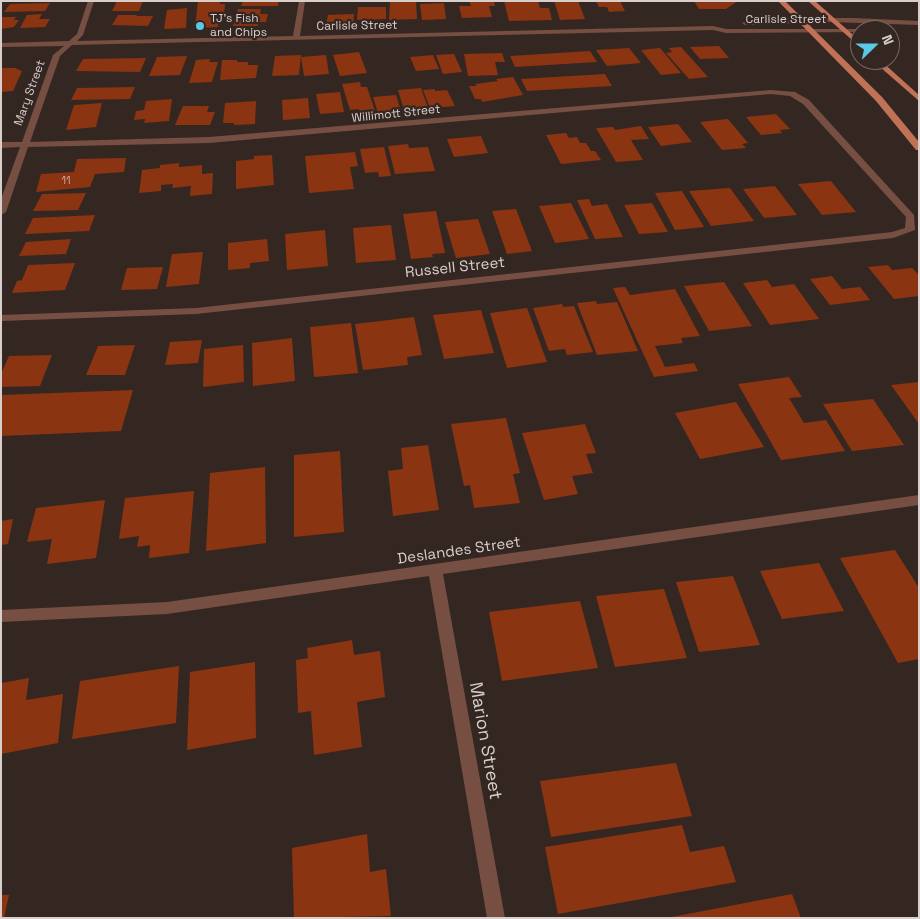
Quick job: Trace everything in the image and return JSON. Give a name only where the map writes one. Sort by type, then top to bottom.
[{"type":"main road","points":[[781,1],[879,99],[919,148]]},
{"type":"main road","points":[[811,1],[850,36]]},
{"type":"main road","points":[[887,70],[919,99]]},
{"type":"street","name":"Mary Street","points":[[1,212],[58,52],[80,35],[91,1]]},
{"type":"street","points":[[296,39],[302,1]]},
{"type":"street","name":"Carlisle Street","points":[[713,28],[719,25],[801,21],[898,20],[918,23]]},
{"type":"street","name":"Carlisle Street","points":[[900,28],[918,23]]},
{"type":"street","name":"Carlisle Street","points":[[1,45],[713,28],[726,31],[850,31]]},
{"type":"street","name":"Willimott Street","points":[[1,145],[209,140],[771,92],[792,94],[806,102],[911,217],[910,230]]},
{"type":"street","name":"Russell Street","points":[[1,318],[196,310],[894,235],[910,230]]},
{"type":"street","name":"Deslandes Street","points":[[1,616],[167,608],[919,500]]},
{"type":"street","name":"Marion Street","points":[[435,571],[496,918]]},
{"type":"building","points":[[117,1],[143,1],[139,11],[112,11]]},
{"type":"building","points":[[198,1],[220,1],[220,4],[225,4],[224,14],[219,14],[218,27],[195,28]]},
{"type":"building","points":[[243,1],[279,1],[278,6],[241,6]]},
{"type":"building","points":[[390,1],[416,1],[417,19],[389,20]]},
{"type":"building","points":[[469,1],[494,1],[495,6],[489,6],[492,17],[462,18],[459,6],[471,6]]},
{"type":"building","points":[[504,1],[538,1],[540,8],[549,8],[552,20],[509,21]]},
{"type":"building","points":[[554,1],[578,1],[585,19],[560,20]]},
{"type":"building","points":[[596,1],[620,1],[625,11],[609,12],[607,7],[599,7]]},
{"type":"building","points":[[694,1],[738,1],[726,9],[699,9]]},
{"type":"building","points":[[50,3],[45,11],[4,12],[10,4]]},
{"type":"building","points":[[444,3],[446,19],[422,20],[420,4]]},
{"type":"building","points":[[358,7],[386,7],[386,19],[357,20]]},
{"type":"building","points":[[187,8],[186,28],[164,29],[167,10]]},
{"type":"building","points":[[238,9],[261,9],[260,14],[268,14],[266,22],[258,22],[258,26],[233,26]]},
{"type":"building","points":[[42,14],[39,19],[50,19],[45,27],[20,28],[27,15]]},
{"type":"building","points":[[354,14],[353,25],[326,25],[328,15]]},
{"type":"building","points":[[118,15],[153,16],[148,26],[112,25]]},
{"type":"building","points":[[1,17],[16,17],[14,20],[19,20],[14,27],[1,29]]},
{"type":"building","points":[[719,46],[729,58],[700,59],[690,47]]},
{"type":"building","points":[[681,47],[708,77],[689,79],[666,53],[672,52],[669,48]]},
{"type":"building","points":[[629,48],[641,63],[607,66],[596,50]]},
{"type":"building","points":[[660,48],[681,73],[661,75],[641,50]]},
{"type":"building","points":[[590,51],[597,62],[515,67],[510,56]]},
{"type":"building","points":[[359,52],[367,73],[340,76],[333,55]]},
{"type":"building","points":[[502,53],[505,62],[495,62],[498,75],[468,76],[464,54]]},
{"type":"building","points":[[454,54],[462,72],[443,74],[436,55]]},
{"type":"building","points":[[301,55],[299,75],[272,76],[275,56]]},
{"type":"building","points":[[326,55],[329,74],[304,76],[301,57]]},
{"type":"building","points":[[433,55],[439,69],[416,71],[410,57]]},
{"type":"building","points":[[187,56],[180,75],[149,76],[157,57]]},
{"type":"building","points":[[146,58],[140,72],[76,71],[83,59]]},
{"type":"building","points":[[210,59],[209,62],[218,62],[212,82],[189,83],[196,60]]},
{"type":"building","points":[[222,60],[237,60],[237,62],[248,62],[248,65],[258,65],[256,78],[220,80]]},
{"type":"building","points":[[1,68],[15,68],[22,71],[13,91],[1,92]]},
{"type":"building","points":[[605,74],[612,86],[527,91],[521,79]]},
{"type":"building","points":[[513,77],[523,95],[482,102],[481,99],[475,99],[469,86],[477,86],[475,84]]},
{"type":"building","points":[[360,82],[361,87],[367,87],[375,111],[360,113],[359,109],[350,110],[342,84]]},
{"type":"building","points":[[135,87],[130,99],[71,100],[77,88]]},
{"type":"building","points":[[421,88],[428,108],[404,110],[398,90]]},
{"type":"building","points":[[435,89],[435,91],[447,90],[455,106],[430,108],[423,90]]},
{"type":"building","points":[[340,92],[344,112],[320,114],[316,94]]},
{"type":"building","points":[[396,95],[401,111],[378,113],[373,97]]},
{"type":"building","points":[[308,98],[310,118],[283,120],[282,100]]},
{"type":"building","points":[[172,99],[169,121],[144,123],[145,119],[134,120],[136,111],[144,110],[146,101]]},
{"type":"building","points":[[256,101],[255,124],[234,125],[234,123],[223,123],[225,103]]},
{"type":"building","points":[[102,103],[96,127],[66,130],[74,105]]},
{"type":"building","points":[[183,106],[209,106],[207,112],[215,112],[210,125],[175,125]]},
{"type":"building","points":[[776,114],[790,129],[780,130],[782,133],[761,135],[746,117]]},
{"type":"building","points":[[728,119],[748,143],[742,144],[746,148],[722,150],[700,122]]},
{"type":"building","points":[[678,124],[692,142],[661,146],[648,127]]},
{"type":"building","points":[[641,126],[649,139],[631,140],[643,160],[616,162],[596,128],[613,127],[615,130]]},
{"type":"building","points":[[566,133],[569,138],[577,137],[580,143],[586,143],[591,151],[595,151],[601,160],[561,164],[546,135]]},
{"type":"building","points":[[481,136],[488,153],[454,157],[447,139]]},
{"type":"building","points":[[408,144],[409,148],[428,147],[435,171],[395,174],[388,146]]},
{"type":"building","points":[[384,147],[391,176],[379,177],[378,172],[365,173],[360,149]]},
{"type":"building","points":[[355,152],[358,166],[350,167],[354,189],[309,193],[305,156]]},
{"type":"building","points":[[272,155],[274,185],[236,189],[236,161],[254,159],[254,156]]},
{"type":"building","points":[[126,158],[124,172],[95,174],[90,187],[36,192],[41,174],[74,172],[77,159]]},
{"type":"building","points":[[179,163],[179,167],[202,165],[202,174],[213,173],[212,194],[190,196],[191,186],[172,188],[173,184],[161,185],[161,191],[139,193],[142,170],[160,168],[160,165]]},
{"type":"building","points":[[831,181],[856,212],[822,215],[798,184]]},
{"type":"building","points":[[775,186],[797,215],[764,218],[743,189]]},
{"type":"building","points":[[730,188],[754,221],[711,226],[689,191]]},
{"type":"building","points":[[682,191],[704,227],[675,230],[655,193]]},
{"type":"building","points":[[86,193],[78,210],[33,211],[42,194]]},
{"type":"building","points":[[589,199],[592,206],[607,204],[623,237],[595,239],[577,200]]},
{"type":"building","points":[[571,203],[589,239],[555,243],[539,206]]},
{"type":"building","points":[[652,203],[668,232],[639,234],[624,205]]},
{"type":"building","points":[[516,209],[532,251],[507,254],[492,211]]},
{"type":"building","points":[[436,211],[445,253],[432,254],[433,257],[411,259],[403,214]]},
{"type":"building","points":[[95,215],[89,231],[25,234],[33,218]]},
{"type":"building","points":[[478,219],[490,254],[456,258],[445,222]]},
{"type":"building","points":[[391,225],[396,260],[356,263],[353,228]]},
{"type":"building","points":[[325,230],[328,266],[287,270],[285,234]]},
{"type":"building","points":[[71,239],[66,254],[19,256],[26,242]]},
{"type":"building","points":[[267,239],[269,261],[250,263],[250,268],[228,270],[228,243]]},
{"type":"building","points":[[203,252],[199,284],[166,287],[172,254]]},
{"type":"building","points":[[75,263],[65,290],[12,293],[17,281],[22,280],[28,265]]},
{"type":"building","points":[[888,265],[892,270],[912,268],[919,275],[919,296],[894,299],[868,267]]},
{"type":"building","points":[[163,267],[157,289],[121,290],[127,268]]},
{"type":"building","points":[[832,276],[842,289],[860,287],[870,300],[830,305],[810,279]]},
{"type":"building","points":[[767,280],[772,287],[794,284],[819,319],[770,325],[743,283]]},
{"type":"building","points":[[724,282],[752,326],[709,331],[684,286]]},
{"type":"building","points":[[625,287],[630,295],[675,289],[700,336],[681,338],[683,343],[655,346],[665,367],[694,363],[698,371],[654,377],[613,288]]},
{"type":"building","points":[[596,301],[597,304],[617,302],[638,351],[597,355],[577,303]]},
{"type":"building","points":[[562,304],[563,307],[574,306],[593,352],[567,355],[565,349],[549,351],[533,308]]},
{"type":"building","points":[[527,308],[547,362],[507,368],[490,313]]},
{"type":"building","points":[[481,310],[494,353],[444,359],[433,315]]},
{"type":"building","points":[[414,317],[422,355],[407,357],[408,365],[363,370],[355,324]]},
{"type":"building","points":[[351,323],[358,373],[314,377],[310,327]]},
{"type":"building","points":[[292,338],[295,381],[253,386],[252,343]]},
{"type":"building","points":[[202,340],[198,363],[165,365],[170,342]]},
{"type":"building","points":[[135,345],[125,375],[86,375],[98,346]]},
{"type":"building","points":[[243,345],[244,382],[203,387],[204,349]]},
{"type":"building","points":[[52,355],[40,386],[1,387],[1,374],[9,356]]},
{"type":"building","points":[[789,377],[802,397],[789,398],[804,423],[826,420],[845,451],[781,460],[738,384]]},
{"type":"building","points":[[919,382],[919,424],[891,385]]},
{"type":"building","points":[[133,390],[121,431],[1,436],[1,395]]},
{"type":"building","points":[[873,399],[904,445],[852,451],[823,404]]},
{"type":"building","points":[[736,402],[764,447],[700,459],[675,413]]},
{"type":"building","points":[[506,418],[520,473],[513,474],[520,503],[474,508],[470,485],[464,486],[451,424]]},
{"type":"building","points":[[585,424],[596,453],[586,454],[593,473],[572,476],[578,494],[544,500],[522,433]]},
{"type":"building","points":[[428,445],[439,510],[393,516],[388,471],[403,469],[401,448]]},
{"type":"building","points":[[340,451],[344,532],[294,537],[294,455]]},
{"type":"building","points":[[265,467],[266,543],[206,551],[210,473]]},
{"type":"building","points":[[194,491],[189,553],[149,558],[150,545],[137,547],[139,536],[119,539],[125,498]]},
{"type":"building","points":[[105,500],[96,558],[47,564],[52,539],[27,542],[36,508]]},
{"type":"building","points":[[13,519],[8,544],[1,545],[1,521]]},
{"type":"building","points":[[895,550],[919,588],[919,659],[898,663],[840,558]]},
{"type":"building","points":[[819,563],[844,611],[782,619],[760,571]]},
{"type":"building","points":[[733,576],[760,645],[699,652],[676,582]]},
{"type":"building","points":[[664,589],[687,658],[615,667],[596,596]]},
{"type":"building","points":[[580,601],[598,668],[502,681],[489,612]]},
{"type":"building","points":[[352,640],[354,655],[380,651],[385,697],[357,702],[362,747],[314,755],[311,711],[298,713],[296,660],[308,658],[307,648]]},
{"type":"building","points":[[255,662],[256,738],[187,750],[190,672]]},
{"type":"building","points":[[179,666],[176,723],[72,739],[80,681]]},
{"type":"building","points":[[29,678],[26,700],[63,694],[58,743],[1,754],[1,683]]},
{"type":"building","points":[[676,763],[692,816],[551,837],[540,781]]},
{"type":"building","points":[[682,825],[690,852],[724,846],[736,882],[558,914],[545,847]]},
{"type":"building","points":[[367,834],[370,872],[386,869],[391,916],[294,918],[292,848]]},
{"type":"building","points":[[792,894],[801,918],[672,918],[672,917]]},
{"type":"building","points":[[1,895],[9,895],[4,918],[1,918]]},
{"type":"place","name":"TJ's Fish and Chips","points":[[200,26]]}]
